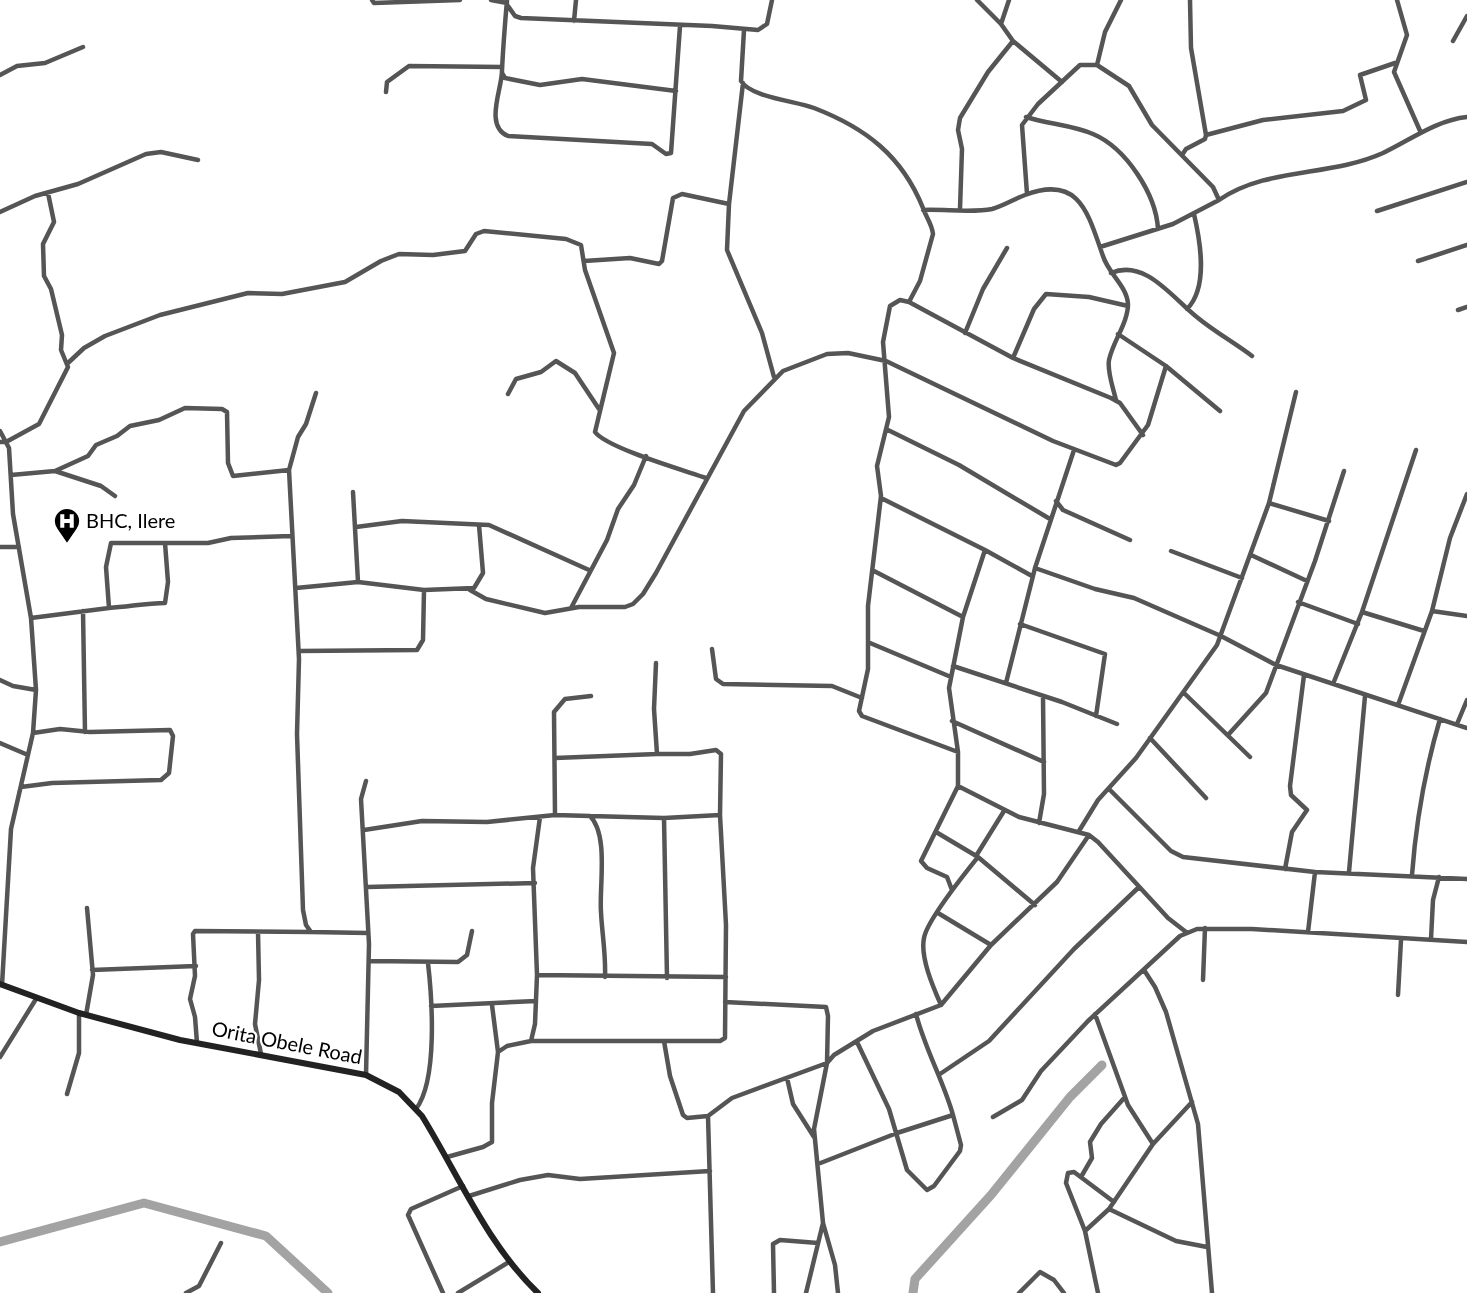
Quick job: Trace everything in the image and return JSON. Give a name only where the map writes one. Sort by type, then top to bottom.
[{"type":"main road","name":"Orita Obele Road","points":[[1,984],[36,999],[83,1014],[197,1043],[366,1075],[399,1092],[416,1109],[509,1262],[538,1293]]},
{"type":"street","points":[[372,0],[374,3],[460,0]]},
{"type":"street","points":[[491,0],[507,2]]},
{"type":"street","points":[[574,21],[576,0]]},
{"type":"street","points":[[507,2],[515,16],[521,18],[758,30],[764,28],[772,0]]},
{"type":"street","points":[[977,0],[1001,24],[1013,41],[1062,82]]},
{"type":"street","points":[[1001,24],[1010,0]]},
{"type":"street","points":[[1097,65],[1104,32],[1121,0]]},
{"type":"street","points":[[1190,0],[1191,48],[1206,135]]},
{"type":"street","points":[[1397,0],[1407,35],[1405,46],[1395,63],[1395,76],[1421,133]]},
{"type":"street","points":[[507,2],[502,73],[496,111],[503,134],[652,144],[666,154],[671,153],[680,26]]},
{"type":"street","points":[[1453,41],[1467,16]]},
{"type":"street","points":[[744,30],[742,83],[729,204],[727,250],[762,333],[774,377]]},
{"type":"street","points":[[960,209],[962,149],[958,130],[960,118],[988,72],[1013,41]]},
{"type":"street","points":[[0,75],[17,66],[45,63],[83,47]]},
{"type":"street","points":[[1182,155],[1186,149],[1204,139],[1206,135],[1275,118],[1351,109],[1365,100],[1360,75],[1395,63]]},
{"type":"street","points":[[1026,195],[1021,132],[1026,117],[1080,65],[1097,65],[1129,86],[1152,126],[1213,187],[1219,200]]},
{"type":"street","points":[[386,92],[387,82],[409,66],[502,67]]},
{"type":"street","points":[[502,73],[505,78],[540,85],[582,80],[676,91]]},
{"type":"street","points":[[742,83],[759,93],[814,108],[878,143],[903,168],[932,227],[933,240],[920,281],[909,302]]},
{"type":"street","points":[[1026,117],[1092,133],[1114,147],[1146,190],[1158,219],[1158,229]]},
{"type":"street","points":[[1100,247],[1158,229],[1194,214],[1233,191],[1258,182],[1352,163],[1383,152],[1448,120],[1467,117]]},
{"type":"street","points":[[0,212],[78,184],[154,152],[198,160]]},
{"type":"street","points":[[1377,210],[1467,182]]},
{"type":"street","points":[[924,210],[994,208],[1026,195],[1060,189],[1074,196],[1088,214],[1111,273],[1126,294],[1128,306],[1109,366],[1116,400],[1143,435]]},
{"type":"street","points":[[48,193],[54,222],[43,244],[44,276],[51,289],[62,335],[61,350],[68,363]]},
{"type":"street","points":[[584,261],[630,258],[659,264],[662,261],[673,198],[682,194],[729,204]]},
{"type":"street","points":[[1187,309],[1194,301],[1200,275],[1199,244],[1194,214]]},
{"type":"street","points":[[3,442],[42,420],[68,363],[84,348],[105,336],[160,315],[248,292],[282,294],[345,282],[381,261],[399,254],[433,255],[465,251],[476,234],[484,231],[578,243],[583,249],[584,261],[614,353],[610,377],[594,427],[597,435],[706,478]]},
{"type":"street","points":[[1418,261],[1467,245]]},
{"type":"street","points":[[965,333],[983,289],[1007,248]]},
{"type":"street","points":[[1111,273],[1127,269],[1146,275],[1168,290],[1187,309],[1252,356]]},
{"type":"street","points":[[1013,358],[1034,309],[1046,294],[1089,297],[1128,306]]},
{"type":"street","points":[[958,752],[862,716],[859,711],[868,669],[870,643],[868,606],[874,571],[880,498],[877,472],[890,405],[883,342],[888,310],[900,300],[909,302],[1013,358],[1116,400]]},
{"type":"street","points":[[1458,310],[1467,307]]},
{"type":"street","points":[[1118,334],[1166,366],[1220,411]]},
{"type":"street","points":[[296,588],[358,582],[424,590],[470,590],[486,599],[538,612],[571,608],[625,607],[638,601],[656,573],[744,411],[774,377],[801,362],[827,354],[848,353],[886,361],[1074,450],[1118,464],[1143,435],[1166,366]]},
{"type":"street","points":[[508,394],[516,378],[541,372],[556,361],[575,373],[599,410]]},
{"type":"street","points":[[1079,831],[1098,800],[1150,738],[1211,657],[1221,636],[1269,502],[1296,392]]},
{"type":"street","points":[[311,932],[306,925],[303,910],[298,744],[299,651],[289,470],[298,437],[306,424],[316,393]]},
{"type":"street","points":[[11,475],[55,471],[88,456],[96,445],[117,436],[129,427],[151,423],[190,407],[222,409],[227,412],[228,463],[233,476],[289,470]]},
{"type":"street","points":[[886,429],[959,465],[1050,519]]},
{"type":"street","points":[[0,431],[11,475],[19,547],[31,618],[36,690],[33,733],[9,851],[1,984]]},
{"type":"street","points":[[1006,683],[1032,576],[1074,450]]},
{"type":"street","points":[[1333,684],[1358,624],[1416,450]]},
{"type":"street","points":[[571,608],[589,570],[607,540],[618,509],[634,485],[646,456]]},
{"type":"street","points":[[55,471],[101,486],[115,496]]},
{"type":"street","points":[[1228,735],[1262,700],[1329,521],[1344,471]]},
{"type":"street","points":[[353,492],[358,582]]},
{"type":"street","points":[[1398,705],[1431,611],[1450,538],[1467,494]]},
{"type":"street","points":[[880,498],[1032,576]]},
{"type":"street","points":[[1056,501],[1063,510],[1130,540]]},
{"type":"street","points":[[1269,502],[1329,521]]},
{"type":"street","points":[[1053,511],[1063,510]]},
{"type":"street","points":[[356,527],[393,522],[494,526],[520,541],[589,570]]},
{"type":"street","points":[[470,590],[478,585],[483,573],[480,525]]},
{"type":"street","points":[[109,608],[106,567],[109,545],[208,543],[231,538],[291,536]]},
{"type":"street","points":[[31,618],[135,606],[147,602],[165,603],[168,582],[165,543]]},
{"type":"street","points":[[0,547],[19,547]]},
{"type":"street","points":[[952,890],[947,877],[922,863],[922,858],[958,786],[958,752],[952,721],[951,677],[963,618],[985,550]]},
{"type":"street","points":[[1171,551],[1242,578]]},
{"type":"street","points":[[1251,555],[1307,581]]},
{"type":"street","points":[[1035,568],[1095,589],[1134,598],[1221,636],[1276,665],[1467,728]]},
{"type":"street","points":[[874,571],[963,618]]},
{"type":"street","points":[[299,651],[417,650],[423,640],[424,590]]},
{"type":"street","points":[[1298,602],[1358,624]]},
{"type":"street","points":[[83,611],[85,732]]},
{"type":"street","points":[[1431,611],[1467,616]]},
{"type":"street","points":[[1362,612],[1424,631]]},
{"type":"street","points":[[1020,624],[1105,654],[1096,716]]},
{"type":"street","points":[[870,643],[951,677]]},
{"type":"street","points":[[712,650],[716,679],[723,684],[832,686],[862,698]]},
{"type":"street","points":[[656,663],[654,710],[657,753]]},
{"type":"street","points":[[953,666],[1117,724]]},
{"type":"street","points":[[1286,869],[1292,832],[1307,810],[1291,795],[1290,786],[1304,675]]},
{"type":"street","points":[[0,680],[13,686],[36,690]]},
{"type":"street","points":[[1184,693],[1250,757]]},
{"type":"street","points":[[555,815],[555,707],[566,699],[591,696]]},
{"type":"street","points":[[1039,823],[1044,794],[1043,696]]},
{"type":"street","points":[[1349,872],[1365,696]]},
{"type":"street","points":[[1457,724],[1467,700]]},
{"type":"street","points":[[1412,875],[1414,838],[1424,783],[1440,719]]},
{"type":"street","points":[[952,721],[1044,762]]},
{"type":"street","points":[[21,787],[52,783],[161,780],[168,776],[172,731],[85,732],[60,729],[33,733]]},
{"type":"street","points":[[1150,738],[1206,798]]},
{"type":"street","points":[[0,743],[28,755]]},
{"type":"street","points":[[498,1052],[507,1046],[531,1041],[723,1040],[726,1034],[726,925],[720,815],[721,760],[718,751],[555,758]]},
{"type":"street","points":[[366,781],[361,799],[369,961],[366,1075]]},
{"type":"street","points":[[958,786],[1004,811],[1039,823],[1089,835],[1168,918],[1186,932]]},
{"type":"street","points":[[1109,789],[1177,855],[1315,872],[1467,879]]},
{"type":"street","points":[[941,1005],[927,964],[923,941],[952,890],[977,857],[1004,811]]},
{"type":"street","points":[[364,830],[422,821],[487,822],[555,815],[664,818],[720,815]]},
{"type":"street","points":[[590,816],[596,824],[600,850],[601,910],[606,948],[605,977]]},
{"type":"street","points":[[531,1041],[535,1024],[537,975],[533,868],[540,817]]},
{"type":"street","points":[[664,818],[667,978]]},
{"type":"street","points":[[936,832],[977,857],[1035,905]]},
{"type":"street","points":[[664,1041],[667,1066],[683,1115],[687,1118],[708,1116],[732,1098],[826,1063],[834,1055],[883,1026],[941,1005],[991,945],[1057,882],[1089,835]]},
{"type":"street","points":[[1308,932],[1315,872]]},
{"type":"street","points":[[1431,939],[1433,900],[1439,877]]},
{"type":"street","points":[[367,887],[535,884]]},
{"type":"street","points":[[940,1074],[989,1041],[1074,949],[1139,886]]},
{"type":"street","points":[[67,1094],[79,1053],[83,1014],[93,970],[87,908]]},
{"type":"street","points":[[938,913],[991,945]]},
{"type":"street","points":[[1203,980],[1205,928]]},
{"type":"street","points":[[993,1117],[1022,1100],[1041,1071],[1095,1014],[1186,932],[1205,928],[1467,942]]},
{"type":"street","points":[[197,1043],[195,1017],[190,999],[195,966],[193,934],[195,931],[368,933]]},
{"type":"street","points":[[369,961],[428,963],[464,960],[472,931]]},
{"type":"street","points":[[258,932],[259,980],[255,1024],[261,1054]]},
{"type":"street","points":[[1398,995],[1401,939]]},
{"type":"street","points":[[416,1109],[424,1094],[432,1040],[428,963]]},
{"type":"street","points":[[93,970],[195,966]]},
{"type":"street","points":[[1144,970],[1163,1004],[1198,1124],[1212,1293]]},
{"type":"street","points":[[537,975],[726,977]]},
{"type":"street","points":[[0,1057],[36,999]]},
{"type":"street","points":[[431,1006],[492,1005],[536,1001]]},
{"type":"street","points":[[725,1002],[826,1007],[828,1016],[826,1063],[814,1137],[824,1223],[835,1265],[838,1293]]},
{"type":"street","points":[[447,1157],[483,1147],[492,1142],[492,1103],[498,1052],[492,1005]]},
{"type":"street","points":[[857,1042],[889,1109],[907,1170],[922,1188],[931,1189],[960,1151],[961,1145],[940,1074],[927,1050],[916,1014]]},
{"type":"street","points":[[1095,1014],[1125,1097],[1153,1144]]},
{"type":"street","points":[[787,1078],[793,1104],[814,1137]]},
{"type":"street","points":[[1081,1177],[1091,1161],[1090,1142],[1101,1124],[1125,1097]]},
{"type":"street","points":[[1085,1231],[1109,1209],[1153,1144],[1192,1102]]},
{"type":"street","points":[[818,1164],[897,1133],[953,1115]]},
{"type":"street","points":[[708,1116],[713,1293]]},
{"type":"street","points":[[469,1196],[520,1180],[548,1175],[580,1179],[710,1171]]},
{"type":"street","points":[[1098,1293],[1085,1231],[1065,1179],[1072,1172],[1114,1202]]},
{"type":"street","points":[[442,1293],[408,1215],[411,1209],[463,1186]]},
{"type":"street","points":[[1109,1209],[1176,1241],[1207,1247]]},
{"type":"street","points":[[806,1293],[824,1223]]},
{"type":"street","points":[[774,1293],[773,1244],[780,1240],[818,1243]]},
{"type":"street","points":[[186,1293],[199,1286],[221,1243]]},
{"type":"street","points":[[458,1293],[509,1262]]},
{"type":"street","points":[[1019,1293],[1040,1272],[1054,1280],[1064,1293]]},
{"type":"waterway","points":[[913,1293],[915,1279],[991,1195],[1070,1097],[1102,1065]]},
{"type":"waterway","points":[[0,1242],[144,1203],[266,1236],[328,1293]]},
{"type":"place","name":"BHC, Ilere","points":[[67,544]]}]
